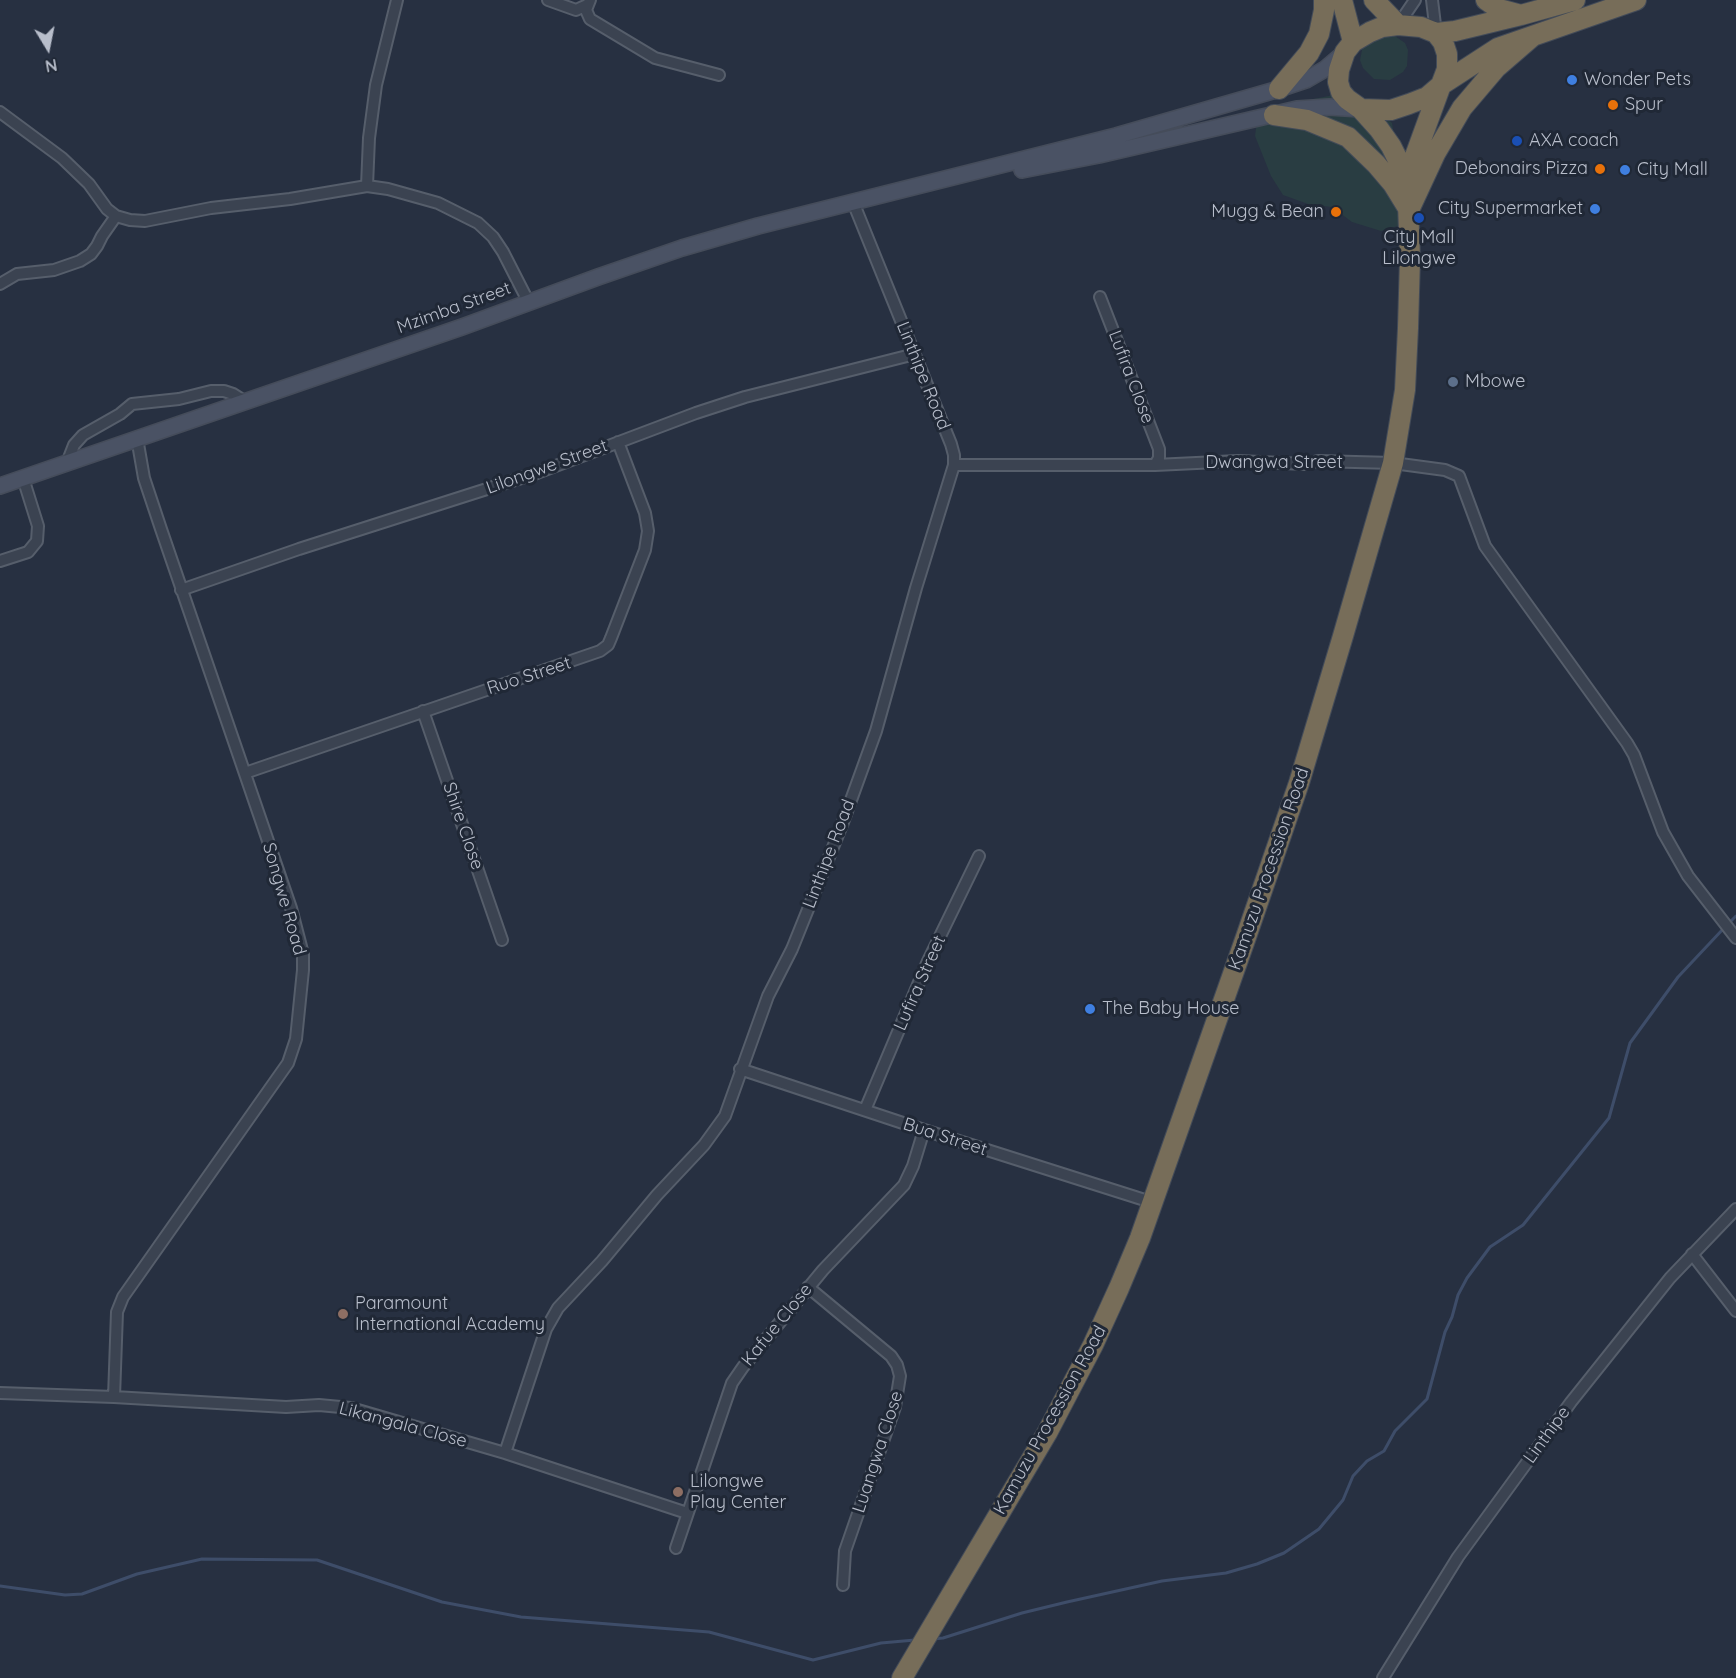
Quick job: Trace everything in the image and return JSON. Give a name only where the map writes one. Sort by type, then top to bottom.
[{"type":"highway","points":[[1279,88],[1309,53],[1318,34],[1324,0]]},
{"type":"highway","points":[[1342,0],[1349,47],[1339,70],[1338,82],[1341,92],[1379,129],[1391,146],[1407,178]]},
{"type":"highway","points":[[1374,0],[1398,25]]},
{"type":"highway","points":[[1486,0],[1499,9],[1521,15]]},
{"type":"highway","points":[[1349,47],[1376,29],[1398,25],[1421,27],[1436,33],[1455,31],[1575,0]]},
{"type":"highway","points":[[1361,110],[1391,110],[1427,97],[1441,85],[1498,48],[1636,0]]},
{"type":"highway","points":[[1407,178],[1448,69],[1448,54],[1436,33]]},
{"type":"highway","points":[[1408,210],[1435,154],[1462,108],[1496,68],[1533,36]]},
{"type":"highway","points":[[1274,114],[1307,120],[1348,137],[1393,184],[1408,210]]},
{"type":"highway","name":"Kamuzu Procession Road","points":[[902,1678],[1075,1383],[1119,1288],[1140,1238],[1299,783],[1393,463],[1405,390],[1410,258],[1407,178]]},
{"type":"main road","points":[[927,184],[1116,136],[1306,80],[1324,69],[1349,47]]},
{"type":"main road","points":[[927,184],[1044,166],[1274,114],[1315,107],[1361,110]]},
{"type":"main road","name":"Mzimba Street","points":[[0,486],[462,327],[682,248],[758,226],[927,184]]},
{"type":"street","points":[[367,186],[369,138],[376,85],[397,0]]},
{"type":"street","points":[[548,0],[576,10],[583,9],[588,3]]},
{"type":"street","points":[[1398,25],[1415,0]]},
{"type":"street","points":[[1432,0],[1436,33]]},
{"type":"street","points":[[588,3],[587,14],[590,19],[655,58],[719,75]]},
{"type":"street","points":[[0,112],[62,158],[89,184],[107,209],[116,216],[130,220],[145,220],[211,208],[290,199],[367,186],[388,189],[438,203],[478,222],[493,237],[529,303]]},
{"type":"street","name":"Linthipe Road","points":[[505,1453],[546,1329],[558,1308],[716,1130],[725,1116],[768,996],[792,949],[876,730],[954,465],[954,455],[853,202]]},
{"type":"street","points":[[0,284],[17,274],[54,270],[80,261],[91,254],[116,216]]},
{"type":"street","name":"Lufira Close","points":[[1100,297],[1159,449],[1157,461]]},
{"type":"street","name":"Lilongwe Street","points":[[181,590],[299,549],[537,473],[745,397],[915,354]]},
{"type":"street","points":[[67,463],[74,445],[83,435],[120,414],[132,404],[169,401],[211,391],[224,391],[244,401]]},
{"type":"street","name":"Songwe Road","points":[[114,1397],[117,1312],[123,1297],[284,1068],[296,1040],[303,954],[291,908],[144,478],[137,438]]},
{"type":"street","name":"Ruo Street","points":[[245,773],[590,655],[608,645],[645,550],[648,531],[645,513],[618,442]]},
{"type":"street","name":"Dwangwa Street","points":[[954,465],[1157,461],[1305,464],[1318,461],[1393,463],[1444,470],[1459,476],[1485,546],[1627,743],[1634,755],[1663,832],[1688,876],[1736,938]]},
{"type":"street","points":[[0,561],[28,552],[37,541],[38,526],[23,478]]},
{"type":"street","name":"Shire Close","points":[[423,711],[502,940]]},
{"type":"street","name":"Lufira Street","points":[[865,1110],[928,961],[978,856]]},
{"type":"street","name":"Bua Street","points":[[741,1069],[1151,1202]]},
{"type":"street","name":"Kafue Close","points":[[676,1548],[732,1383],[808,1287],[904,1185],[913,1166],[924,1130]]},
{"type":"street","name":"Linthipe","points":[[1383,1678],[1458,1557],[1571,1402],[1663,1287],[1736,1209]]},
{"type":"street","points":[[1692,1254],[1736,1311]]},
{"type":"street","name":"Luangwa Close","points":[[808,1287],[891,1356],[900,1376],[895,1407],[845,1551],[843,1585]]},
{"type":"street","name":"Likangala Close","points":[[0,1393],[351,1408],[505,1453],[687,1513]]},
{"type":"green space","points":[[1392,34],[1405,43],[1408,50],[1407,66],[1403,72],[1390,80],[1374,79],[1363,68],[1360,60],[1363,45]]},
{"type":"green space","points":[[1344,93],[1370,102],[1392,123],[1399,167],[1398,226],[1381,231],[1352,222],[1332,207],[1308,204],[1283,195],[1271,176],[1255,136],[1258,114],[1288,104]]},
{"type":"waterway","points":[[1731,921],[1736,916]]},
{"type":"waterway","points":[[933,1639],[1067,1602],[1162,1581],[1226,1573],[1284,1553],[1319,1529],[1343,1500],[1353,1476],[1367,1461],[1384,1451],[1395,1431],[1427,1399],[1445,1332],[1458,1295],[1467,1278],[1490,1247],[1523,1225],[1609,1118],[1630,1043],[1678,977],[1724,928]]},
{"type":"waterway","points":[[0,1586],[65,1595],[82,1594],[137,1574],[202,1559],[317,1560],[442,1602],[521,1617],[709,1632],[813,1660],[881,1643],[915,1640]]},
{"type":"place","name":"Wonder Pets","points":[[1572,80]]},
{"type":"place","name":"Spur","points":[[1613,105]]},
{"type":"place","name":"AXA coach","points":[[1517,141]]},
{"type":"place","name":"Debonairs Pizza","points":[[1600,169]]},
{"type":"place","name":"City Mall","points":[[1625,170]]},
{"type":"place","name":"City Supermarket","points":[[1595,209]]},
{"type":"place","name":"Mugg & Bean","points":[[1336,212]]},
{"type":"place","name":"City Mall Lilongwe","points":[[1419,218]]},
{"type":"place","name":"Mbowe","points":[[1453,382]]},
{"type":"place","name":"The Baby House","points":[[1090,1009]]},
{"type":"place","name":"Paramount International Academy","points":[[343,1314]]},
{"type":"place","name":"Lilongwe Play Center","points":[[678,1492]]}]
